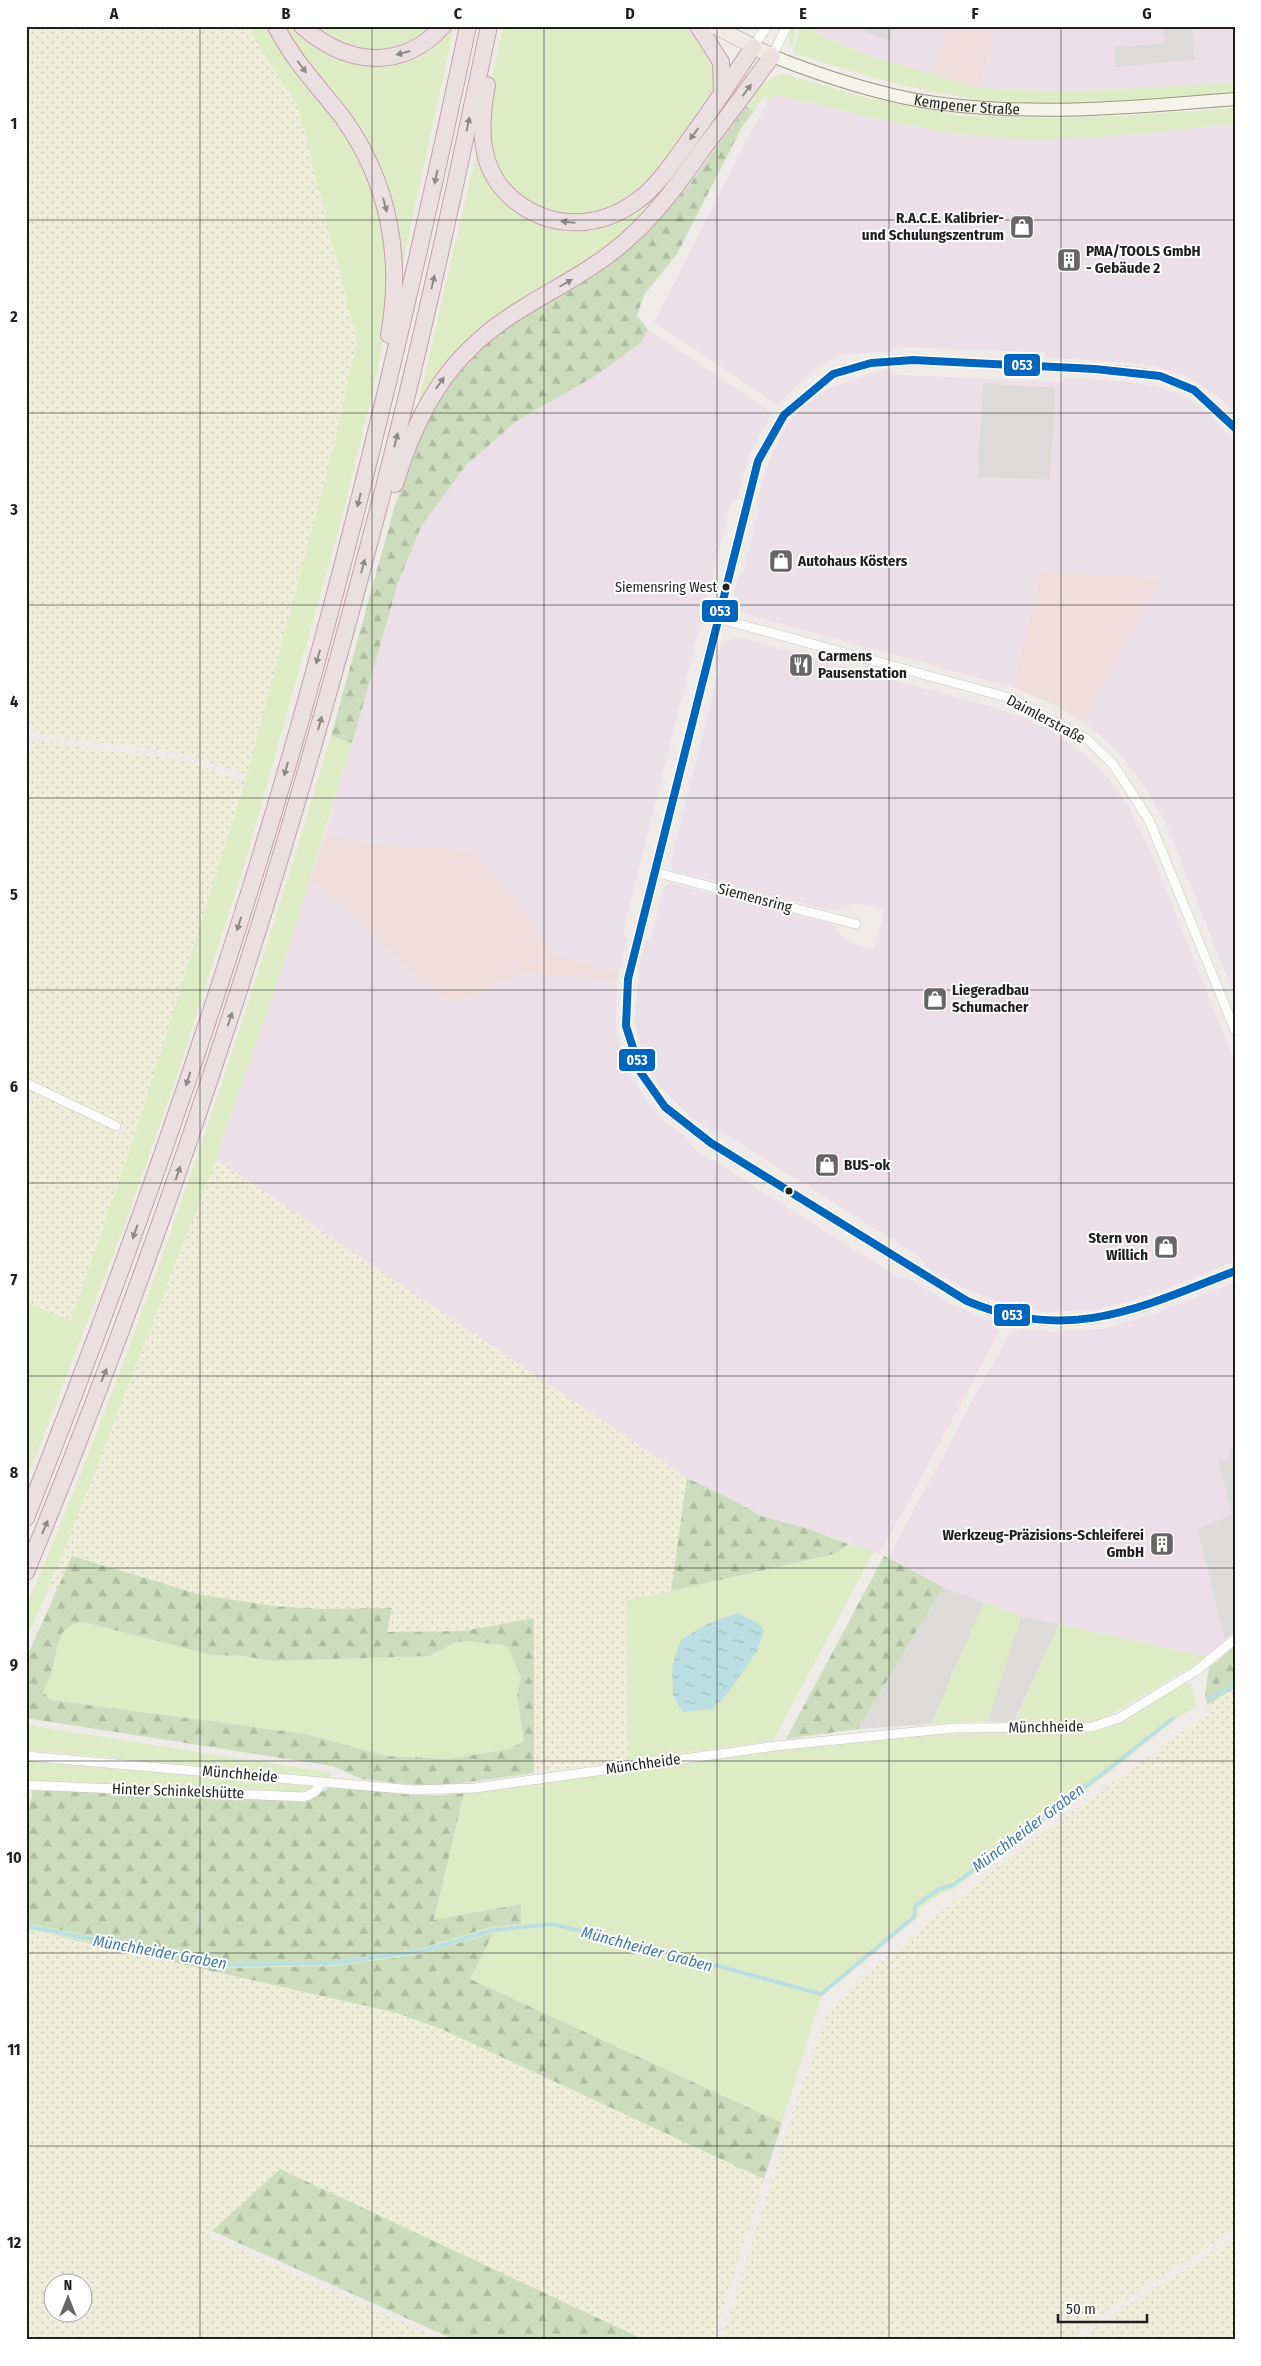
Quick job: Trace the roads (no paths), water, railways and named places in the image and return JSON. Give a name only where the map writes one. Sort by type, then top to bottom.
[{"type":"highway","points":[[276,26],[292,53],[359,143],[374,173],[388,214],[395,260],[395,298],[372,409],[371,452]]},
{"type":"highway","points":[[302,26],[320,42],[343,53],[365,58],[391,56],[413,50],[443,26]]},
{"type":"highway","points":[[26,1518],[114,1290],[218,991],[302,713],[371,452],[409,298],[468,26]]},
{"type":"highway","points":[[26,1572],[117,1341],[222,1045],[306,772],[375,522],[432,289],[489,26]]},
{"type":"highway","points":[[498,26],[484,106],[482,138],[484,154],[493,175],[508,194],[527,209],[551,220],[590,222],[612,216],[637,201],[662,176],[722,94],[753,47]]},
{"type":"highway","points":[[698,26],[720,62],[722,94]]},
{"type":"highway","points":[[375,522],[390,498],[420,417],[451,369],[498,324],[590,268],[636,232],[666,200],[772,56]]},
{"type":"main road","name":"Kempener Straße","points":[[714,26],[772,56],[856,85],[944,104],[1024,110],[1114,109],[1235,99]]},
{"type":"street","points":[[753,47],[766,26]]},
{"type":"street","points":[[772,56],[787,26]]},
{"type":"street","points":[[1235,428],[1194,390],[1160,376],[1136,372],[913,360],[871,363],[833,374],[784,415],[758,461],[717,618],[628,979],[626,1026],[641,1073],[665,1107],[711,1143],[967,1301],[988,1310],[1012,1317],[1048,1322],[1090,1320],[1143,1306],[1235,1271]]},
{"type":"street","name":"Daimlerstraße","points":[[717,618],[1010,698],[1087,739],[1113,764],[1150,820],[1235,1030]]},
{"type":"street","name":"Siemensring","points":[[654,872],[856,924]]},
{"type":"street","points":[[26,1083],[116,1126]]},
{"type":"street","name":"Münchheide","points":[[26,1756],[413,1790],[475,1788],[796,1744],[954,1728],[1092,1727],[1119,1718],[1173,1685],[1203,1666],[1235,1639]]},
{"type":"street","name":"Hinter Schinkelshütte","points":[[26,1785],[304,1797],[315,1792],[322,1782]]},
{"type":"water","points":[[737,1613],[758,1623],[764,1630],[757,1651],[729,1692],[712,1709],[683,1712],[673,1696],[672,1666],[681,1640],[707,1624]]},
{"type":"waterway","name":"Münchheider Graben","points":[[1209,1699],[1235,1685]]},
{"type":"waterway","name":"Münchheider Graben","points":[[26,1926],[222,1965],[335,1963],[426,1950],[493,1930],[552,1924],[667,1952],[821,1994],[914,1917],[915,1906],[939,1889],[953,1885],[1110,1768],[1173,1718]]},
{"type":"place","name":"R.A.C.E. Kalibrier- und Schulungszentrum","points":[[1022,227]]},
{"type":"place","name":"PMA/TOOLS GmbH - Gebäude 2","points":[[1069,260]]},
{"type":"place","name":"Autohaus Kösters","points":[[781,561]]},
{"type":"place","name":"Siemensring West","points":[[726,587]]},
{"type":"place","name":"Carmens Pausenstation","points":[[801,665]]},
{"type":"place","name":"Liegeradbau Schumacher","points":[[935,999]]},
{"type":"place","name":"BUS-ok","points":[[827,1165]]},
{"type":"place","name":"Stern von Willich","points":[[1166,1247]]},
{"type":"place","name":"Werkzeug-Präzisions-Schleiferei GmbH","points":[[1162,1544]]}]
